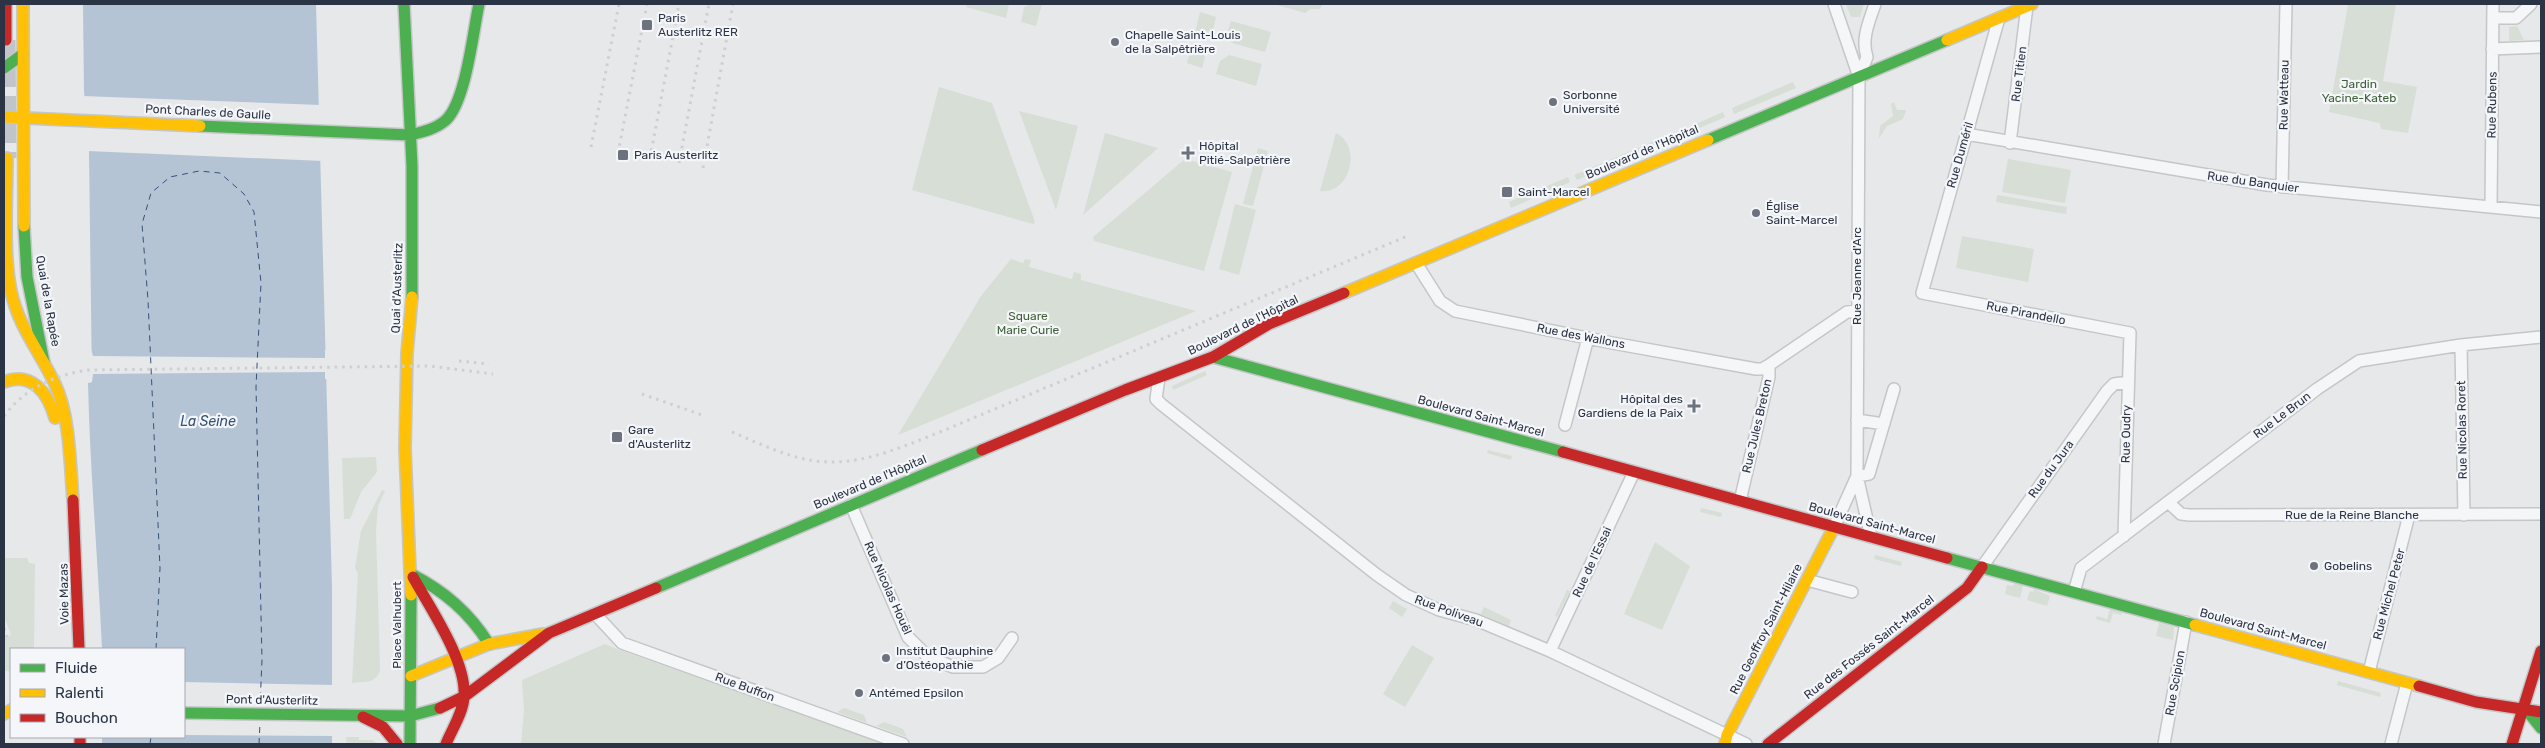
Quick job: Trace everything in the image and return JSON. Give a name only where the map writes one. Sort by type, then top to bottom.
[{"type":"main road","points":[[6,4],[6,40]]},
{"type":"main road","name":"Quai de la Rapée","points":[[23,4],[26,267],[34,312],[43,346],[44,362]]},
{"type":"main road","name":"Quai d'Austerlitz","points":[[404,4],[410,135],[412,306],[407,353],[405,448],[411,574]]},
{"type":"main road","name":"Pont Charles de Gaulle","points":[[4,116],[410,135],[436,127],[451,114],[459,94],[478,4]]},
{"type":"main road","name":"Boulevard de l'Hôpital","points":[[465,696],[549,633],[596,615],[710,563],[1213,357],[1270,324],[2030,5]]},
{"type":"main road","points":[[4,68],[24,54]]},
{"type":"main road","name":"Quai de la Rapée","points":[[7,158],[8,269],[11,292],[24,329],[56,385],[67,429],[76,537]]},
{"type":"main road","name":"Boulevard Saint-Marcel","points":[[1213,357],[2476,702],[2541,712]]},
{"type":"main road","points":[[4,382],[13,378],[31,380],[43,391],[49,401],[60,449],[66,506],[76,537]]},
{"type":"main road","name":"Rue Geoffroy Saint-Hilaire","points":[[1726,740],[1834,527]]},
{"type":"main road","name":"Voie Mazas","points":[[76,537],[79,648]]},
{"type":"main road","name":"Rue des Fossés Saint-Marcel","points":[[1768,744],[1967,588],[1982,567]]},
{"type":"main road","name":"Place Valhubert","points":[[411,574],[427,582],[458,604],[477,624],[489,644]]},
{"type":"main road","name":"Place Valhubert","points":[[411,574],[445,638],[460,676],[465,696]]},
{"type":"main road","name":"Place Valhubert","points":[[410,744],[411,574]]},
{"type":"main road","name":"Place Valhubert","points":[[411,676],[489,644],[549,633]]},
{"type":"main road","points":[[2512,744],[2541,650]]},
{"type":"main road","points":[[359,715],[410,716],[442,708],[465,696]]},
{"type":"main road","points":[[446,744],[465,696]]},
{"type":"main road","points":[[2524,708],[2541,728]]},
{"type":"main road","name":"Pont d'Austerlitz","points":[[185,713],[359,715]]},
{"type":"main road","points":[[359,715],[383,727],[397,744]]},
{"type":"street","points":[[1834,4],[1859,77]]},
{"type":"street","points":[[1859,77],[1867,57],[1864,38],[1875,4]]},
{"type":"street","name":"Rue Watteau","points":[[2282,187],[2286,4]]},
{"type":"street","name":"Rue Rubens","points":[[2491,206],[2493,4]]},
{"type":"street","points":[[2493,18],[2516,18],[2531,4]]},
{"type":"street","name":"Rue Titien","points":[[2010,143],[2030,5]]},
{"type":"street","name":"Rue Duméril","points":[[1922,293],[1999,18]]},
{"type":"street","points":[[2492,49],[2541,47]]},
{"type":"street","name":"Rue Jeanne d'Arc","points":[[1859,77],[1857,476],[1870,537]]},
{"type":"street","name":"Rue du Banquier","points":[[1966,134],[2010,143],[2282,187],[2541,212]]},
{"type":"street","name":"Rue des Wallons","points":[[1416,263],[1440,301],[1455,311],[1756,369],[1762,369],[1769,365]]},
{"type":"street","name":"Rue Pirandello","points":[[1922,293],[2130,333]]},
{"type":"street","name":"Rue Jules Breton","points":[[1740,501],[1769,377],[1769,365],[1847,312],[1857,311]]},
{"type":"street","name":"Rue Oudry","points":[[2124,536],[2130,333]]},
{"type":"street","name":"Rue Le Brun","points":[[2074,592],[2081,568],[2317,389],[2359,361],[2461,345],[2541,336]]},
{"type":"street","points":[[1565,425],[1588,338]]},
{"type":"street","name":"Rue Nicolas Roret","points":[[2461,345],[2464,515]]},
{"type":"street","name":"Rue Poliveau","points":[[1158,378],[1156,399],[1161,404],[1384,580],[1406,595],[1439,610],[1476,620],[1550,651],[1726,740],[1746,744]]},
{"type":"street","name":"Rue du Jura","points":[[1982,567],[2107,391],[2114,384],[2128,382]]},
{"type":"street","points":[[1857,476],[1869,474],[1894,389]]},
{"type":"street","points":[[1857,420],[1884,424]]},
{"type":"street","name":"Rue de l'Essai","points":[[1550,651],[1634,472]]},
{"type":"street","name":"Rue Jeanne d'Arc","points":[[1834,527],[1857,476]]},
{"type":"street","name":"Rue de la Reine Blanche","points":[[2168,502],[2180,514],[2189,516],[2541,514]]},
{"type":"street","name":"Rue Nicolas Houël","points":[[851,505],[908,637],[927,656],[953,667],[983,667],[998,658],[1012,638]]},
{"type":"street","name":"Rue Michel Peter","points":[[2369,672],[2409,515]]},
{"type":"street","points":[[1807,580],[1852,592]]},
{"type":"street","name":"Rue Buffon","points":[[596,615],[622,643],[903,744]]},
{"type":"street","name":"Rue Scipion","points":[[2164,744],[2186,622]]},
{"type":"street","points":[[2391,744],[2408,683]]},
{"type":"green space","points":[[967,4],[1009,4],[1006,18],[966,7]]},
{"type":"green space","points":[[1030,4],[1042,4],[1036,26],[1021,22],[1024,7]]},
{"type":"green space","points":[[1274,4],[1322,4],[1320,9],[1310,9],[1305,13]]},
{"type":"green space","points":[[1846,4],[1864,4],[1860,17],[1851,17]]},
{"type":"green space","name":"Jardin Yacine-Kateb","points":[[2343,4],[2396,4],[2383,81],[2417,87],[2408,133],[2381,129],[2380,123],[2329,112],[2348,5]]},
{"type":"green space","points":[[1200,12],[1216,17],[1213,30],[1204,36],[1195,33]]},
{"type":"green space","points":[[1231,21],[1271,32],[1265,52],[1232,43],[1227,34]]},
{"type":"green space","points":[[2517,26],[2524,40],[2509,41],[2509,27]]},
{"type":"green space","points":[[1192,45],[1200,48],[1205,57],[1202,68],[1187,63]]},
{"type":"green space","points":[[1229,55],[1262,64],[1256,86],[1216,74],[1220,61]]},
{"type":"green space","points":[[1793,82],[1796,88],[1734,114],[1732,108]]},
{"type":"green space","points":[[939,87],[992,103],[1035,222],[1033,224],[912,190]]},
{"type":"green space","points":[[1894,102],[1897,110],[1906,110],[1903,119],[1887,126],[1879,138],[1880,126],[1893,116],[1891,104]]},
{"type":"green space","points":[[1019,111],[1078,126],[1056,210]]},
{"type":"green space","points":[[1723,112],[1725,117],[1674,139],[1673,134]]},
{"type":"green space","points":[[1105,133],[1158,148],[1083,215]]},
{"type":"green space","points":[[1336,133],[1344,139],[1349,148],[1351,158],[1349,168],[1346,178],[1339,185],[1331,190],[1320,191]]},
{"type":"green space","points":[[1662,138],[1664,143],[1577,180],[1574,175]]},
{"type":"green space","points":[[1258,148],[1268,151],[1253,206],[1243,204]]},
{"type":"green space","points":[[1185,159],[1232,172],[1204,271],[1094,241],[1093,237]]},
{"type":"green space","points":[[2008,159],[2071,170],[2065,203],[2002,192]]},
{"type":"green space","points":[[1568,177],[1570,182],[1511,208],[1509,202]]},
{"type":"green space","points":[[1997,195],[2067,207],[2066,214],[1996,202]]},
{"type":"green space","points":[[1235,204],[1256,210],[1239,275],[1219,269]]},
{"type":"green space","points":[[1962,236],[2034,249],[2028,282],[1956,268]]},
{"type":"green space","name":"Square Marie Curie","points":[[1011,259],[1023,263],[1025,259],[1031,260],[1029,267],[1072,279],[1074,272],[1081,274],[1081,280],[1196,311],[898,435],[981,296]]},
{"type":"green space","points":[[1205,371],[1207,375],[1173,390],[1172,386]]},
{"type":"green space","points":[[1488,450],[1512,456],[1511,460],[1487,453]]},
{"type":"green space","points":[[376,457],[377,472],[361,492],[350,519],[344,519],[342,458]]},
{"type":"green space","points":[[382,490],[385,491],[378,506],[376,530],[380,671],[372,680],[352,683],[358,574],[355,568],[361,531]]},
{"type":"green space","points":[[1701,508],[1722,513],[1721,517],[1700,512]]},
{"type":"green space","points":[[1655,542],[1690,566],[1662,630],[1624,614]]},
{"type":"green space","points":[[1875,555],[1902,562],[1901,566],[1874,559]]},
{"type":"green space","points":[[4,558],[27,558],[29,563],[35,564],[34,648],[10,648],[10,672],[4,670],[4,638],[11,635],[4,616]]},
{"type":"green space","points":[[2014,583],[2023,585],[2020,598],[2005,594],[2007,585],[2013,586]]},
{"type":"green space","points":[[2034,589],[2050,596],[2047,606],[2027,600],[2030,591],[2033,592]]},
{"type":"green space","points":[[1567,590],[1570,591],[1557,617],[1555,616]]},
{"type":"green space","points":[[1393,601],[1407,609],[1402,617],[1389,608]]},
{"type":"green space","points":[[1484,607],[1511,620],[1509,626],[1483,615],[1481,613]]},
{"type":"green space","points":[[2110,609],[2122,613],[2121,615],[2113,613],[2110,623],[2096,619],[2097,616],[2107,619]]},
{"type":"green space","points":[[2159,623],[2174,627],[2173,640],[2156,636]]},
{"type":"green space","points":[[605,644],[884,744],[521,744],[524,711],[522,680]]},
{"type":"green space","points":[[1412,645],[1434,658],[1405,707],[1383,694]]},
{"type":"green space","points":[[2338,681],[2381,693],[2380,697],[2337,685]]},
{"type":"green space","points":[[844,708],[864,715],[867,723],[837,712]]},
{"type":"green space","points":[[884,722],[903,729],[907,737],[876,726]]},
{"type":"green space","points":[[346,737],[359,737],[359,740],[372,740],[378,744],[347,744]]},
{"type":"water","name":"La Seine","points":[[83,4],[316,4],[332,588],[332,744],[102,744],[102,738],[185,738],[185,648],[102,648],[90,449],[88,383],[92,382],[89,152],[84,91]]},
{"type":"pier","points":[[82,96],[321,105],[323,161],[87,151]]},
{"type":"pier","points":[[88,349],[91,349],[93,356],[325,358],[325,350],[328,350],[329,379],[325,379],[325,372],[93,374],[92,382],[85,383],[90,380]]},
{"type":"pier","points":[[185,682],[335,685],[335,736],[185,735]]},
{"type":"ferry route","points":[[156,648],[160,568],[148,300],[142,224],[151,193],[170,177],[199,171],[220,173],[244,194],[254,212],[261,283],[256,387],[262,660],[260,706]]},
{"type":"ferry route","points":[[259,744],[260,723]]},
{"type":"ferry route","points":[[150,744],[151,738]]},
{"type":"tunnel","points":[[6,40],[7,158]]},
{"type":"railway","points":[[591,147],[619,4]]},
{"type":"railway","points":[[618,153],[647,4]]},
{"type":"railway","points":[[650,158],[679,4]]},
{"type":"railway","points":[[679,163],[709,4]]},
{"type":"railway","points":[[703,168],[733,4]]},
{"type":"railway","points":[[732,432],[782,453],[800,458],[836,462],[872,457],[940,432],[1410,235]]},
{"type":"railway","points":[[459,361],[489,364]]},
{"type":"railway","points":[[4,416],[12,406],[31,390],[42,384],[65,375],[90,370],[430,366],[493,374]]},
{"type":"railway","points":[[642,394],[702,415]]},
{"type":"railway","points":[[4,628],[7,637]]},
{"type":"traffic: fast","points":[[404,4],[412,166],[412,297]]},
{"type":"traffic: fast","points":[[410,135],[438,126],[453,111],[464,82],[479,4]]},
{"type":"traffic: fast","points":[[1708,140],[1947,40]]},
{"type":"traffic: fast","points":[[4,68],[23,54]]},
{"type":"traffic: fast","points":[[200,126],[410,135]]},
{"type":"traffic: fast","points":[[24,226],[27,277],[44,362]]},
{"type":"traffic: fast","points":[[1213,357],[1563,452]]},
{"type":"traffic: fast","points":[[656,588],[982,450]]},
{"type":"traffic: fast","points":[[1947,558],[2195,625]]},
{"type":"traffic: fast","points":[[411,574],[455,603],[473,622],[489,644]]},
{"type":"traffic: fast","points":[[410,744],[411,595]]},
{"type":"traffic: fast","points":[[185,713],[410,716],[440,708]]},
{"type":"traffic: fast","points":[[2525,708],[2541,728]]},
{"type":"traffic: slow","points":[[23,4],[24,226]]},
{"type":"traffic: slow","points":[[1947,40],[2032,4]]},
{"type":"traffic: slow","points":[[4,117],[200,126]]},
{"type":"traffic: slow","points":[[1344,293],[1708,140]]},
{"type":"traffic: slow","points":[[7,158],[6,243],[11,291],[14,304],[24,327],[60,396],[68,440],[73,500]]},
{"type":"traffic: slow","points":[[411,595],[405,448],[407,353],[412,297]]},
{"type":"traffic: slow","points":[[4,382],[23,379],[37,386],[48,400],[55,418]]},
{"type":"traffic: slow","points":[[1725,744],[1727,735],[1834,527]]},
{"type":"traffic: slow","points":[[2195,625],[2419,686]]},
{"type":"traffic: slow","points":[[411,676],[489,644],[543,634]]},
{"type":"traffic: slow","points":[[4,714],[10,711]]},
{"type":"traffic: jam","points":[[6,4],[6,40]]},
{"type":"traffic: jam","points":[[982,450],[1125,390],[1213,357],[1269,324],[1344,293]]},
{"type":"traffic: jam","points":[[1563,452],[1947,558]]},
{"type":"traffic: jam","points":[[73,500],[79,648]]},
{"type":"traffic: jam","points":[[1768,744],[1967,588],[1982,567]]},
{"type":"traffic: jam","points":[[413,577],[446,635],[460,667],[464,697],[462,709],[446,744]]},
{"type":"traffic: jam","points":[[440,708],[465,696],[549,633],[656,588]]},
{"type":"traffic: jam","points":[[2512,744],[2541,651]]},
{"type":"traffic: jam","points":[[2419,686],[2476,702],[2541,712]]},
{"type":"traffic: jam","points":[[363,717],[383,727],[397,744]]},
{"type":"traffic: jam","points":[[80,738],[80,744]]},
{"type":"place","name":"Paris Austerlitz RER","points":[[647,25]]},
{"type":"place","name":"Chapelle Saint-Louis de la Salpêtrière","points":[[1115,42]]},
{"type":"place","name":"Sorbonne Université","points":[[1553,102]]},
{"type":"place","name":"Hôpital Pitié-Salpêtrière","points":[[1188,153]]},
{"type":"place","name":"Paris Austerlitz","points":[[623,155]]},
{"type":"place","name":"Saint-Marcel","points":[[1507,192]]},
{"type":"place","name":"Église Saint-Marcel","points":[[1756,213]]},
{"type":"place","name":"Hôpital des Gardiens de la Paix","points":[[1694,406]]},
{"type":"place","name":"Gare d'Austerlitz","points":[[617,437]]},
{"type":"place","name":"Gobelins","points":[[2314,566]]},
{"type":"place","name":"Institut Dauphine d’Ostéopathie","points":[[886,658]]},
{"type":"place","name":"Antémed Epsilon","points":[[859,693]]}]
